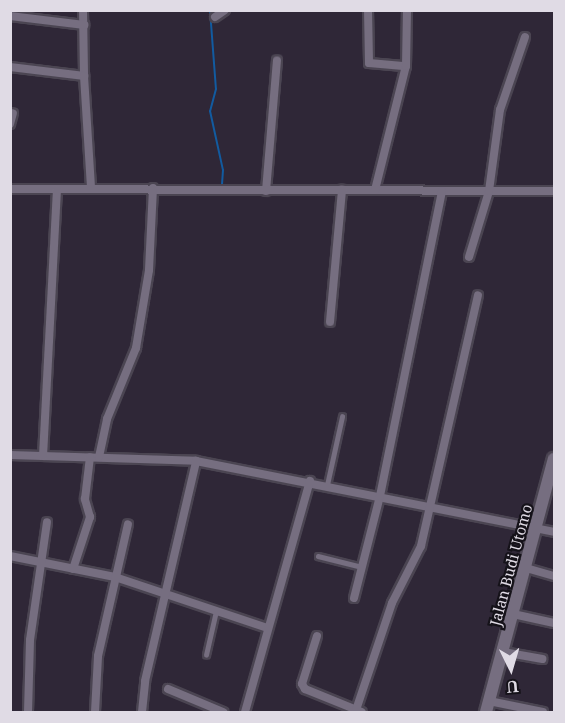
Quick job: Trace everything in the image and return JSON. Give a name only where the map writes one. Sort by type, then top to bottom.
[{"type":"street","points":[[83,10],[84,76],[91,188]]},
{"type":"street","points":[[215,17],[225,10]]},
{"type":"street","points":[[368,10],[369,63],[406,66]]},
{"type":"street","points":[[375,190],[406,66],[407,10]]},
{"type":"street","points":[[10,16],[84,25]]},
{"type":"street","points":[[469,257],[489,191],[500,110],[525,37]]},
{"type":"street","points":[[266,191],[277,60]]},
{"type":"street","points":[[10,67],[84,76]]},
{"type":"street","points":[[10,124],[13,113]]},
{"type":"street","points":[[73,569],[90,517],[85,499],[94,457],[136,348],[149,270],[153,188]]},
{"type":"street","points":[[10,189],[555,191]]},
{"type":"street","points":[[43,456],[57,189]]},
{"type":"street","points":[[330,322],[342,190]]},
{"type":"street","points":[[354,598],[380,496],[442,191]]},
{"type":"street","points":[[317,636],[302,684],[308,692],[359,711],[378,638],[421,546],[432,506],[478,295]]},
{"type":"street","points":[[10,454],[196,461],[310,481],[555,532]]},
{"type":"street","name":"Jalan Budi Utomo","points":[[488,707],[555,459]]},
{"type":"street","points":[[142,712],[145,681],[196,461]]},
{"type":"street","points":[[245,712],[310,481]]},
{"type":"street","points":[[28,712],[30,640],[47,522]]},
{"type":"street","points":[[95,712],[98,656],[128,524]]},
{"type":"street","points":[[10,556],[116,577],[167,592],[267,628]]},
{"type":"street","points":[[526,568],[555,576]]},
{"type":"street","points":[[513,614],[555,624]]},
{"type":"street","points":[[503,652],[542,658]]},
{"type":"street","points":[[168,688],[223,712]]},
{"type":"street","points":[[488,707],[543,712]]},
{"type":"lane","points":[[327,485],[342,417]]},
{"type":"lane","points":[[318,556],[363,568]]},
{"type":"lane","points":[[206,655],[216,609]]},
{"type":"waterway","points":[[210,10],[216,89],[210,111],[223,170],[222,186]]}]
